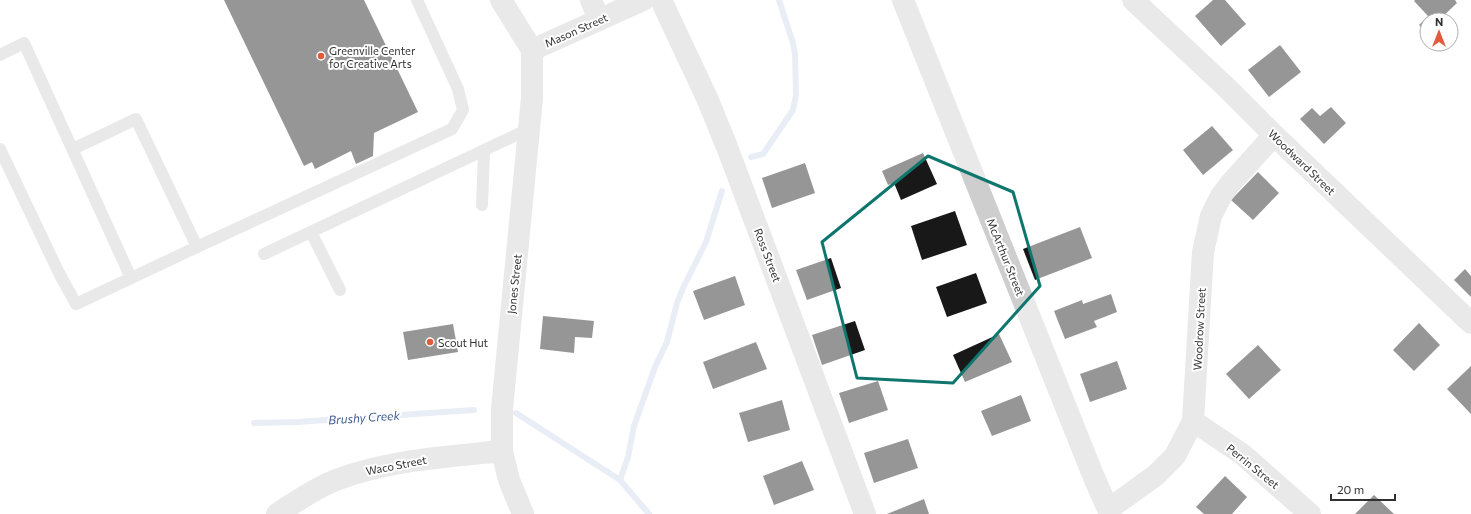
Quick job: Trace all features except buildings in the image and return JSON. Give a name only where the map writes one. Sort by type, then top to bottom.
[{"type":"street","points":[[501,0],[532,50]]},
{"type":"street","name":"Mason Street","points":[[532,50],[595,10],[643,0]]},
{"type":"street","name":"Ross Street","points":[[661,0],[707,98],[727,147],[865,514]]},
{"type":"street","name":"McArthur Street","points":[[903,0],[1084,453],[1110,512]]},
{"type":"street","name":"Woodward Street","points":[[1134,0],[1226,87],[1274,136],[1471,323]]},
{"type":"street","name":"Jones Street","points":[[523,514],[509,480],[502,451],[502,409],[532,98],[532,50]]},
{"type":"street","name":"Woodrow Street","points":[[1110,512],[1156,475],[1175,456],[1193,421],[1203,252],[1211,216],[1220,196],[1274,136]]},
{"type":"street","name":"Perrin Street","points":[[1193,421],[1242,454],[1310,514]]},
{"type":"street","name":"Waco Street","points":[[277,514],[325,485],[380,466],[426,459],[502,451]]},
{"type":"lane","points":[[0,149],[59,273],[76,304],[452,130],[463,110],[458,89],[417,0]]},
{"type":"lane","points":[[0,54],[24,43],[132,278]]},
{"type":"lane","points":[[73,149],[136,118],[197,247]]},
{"type":"lane","points":[[264,254],[529,129]]},
{"type":"lane","points":[[482,204],[484,151]]},
{"type":"lane","points":[[311,232],[340,290]]},
{"type":"highlighted area","points":[[928,156],[1013,192],[1040,286],[953,383],[857,378],[822,242]]},
{"type":"waterway","points":[[751,157],[763,154],[793,110],[796,95],[795,55],[793,43],[779,0]]},
{"type":"waterway","points":[[620,480],[628,457],[634,426],[655,367],[667,342],[677,303],[706,242],[722,191]]},
{"type":"waterway","name":"Brushy Creek","points":[[254,423],[297,422],[474,410]]},
{"type":"waterway","name":"Brushy Creek","points":[[516,413],[620,480],[649,514]]},
{"type":"place","name":"Greenville Center for Creative Arts","points":[[321,56]]},
{"type":"place","name":"Scout Hut","points":[[430,342]]}]
